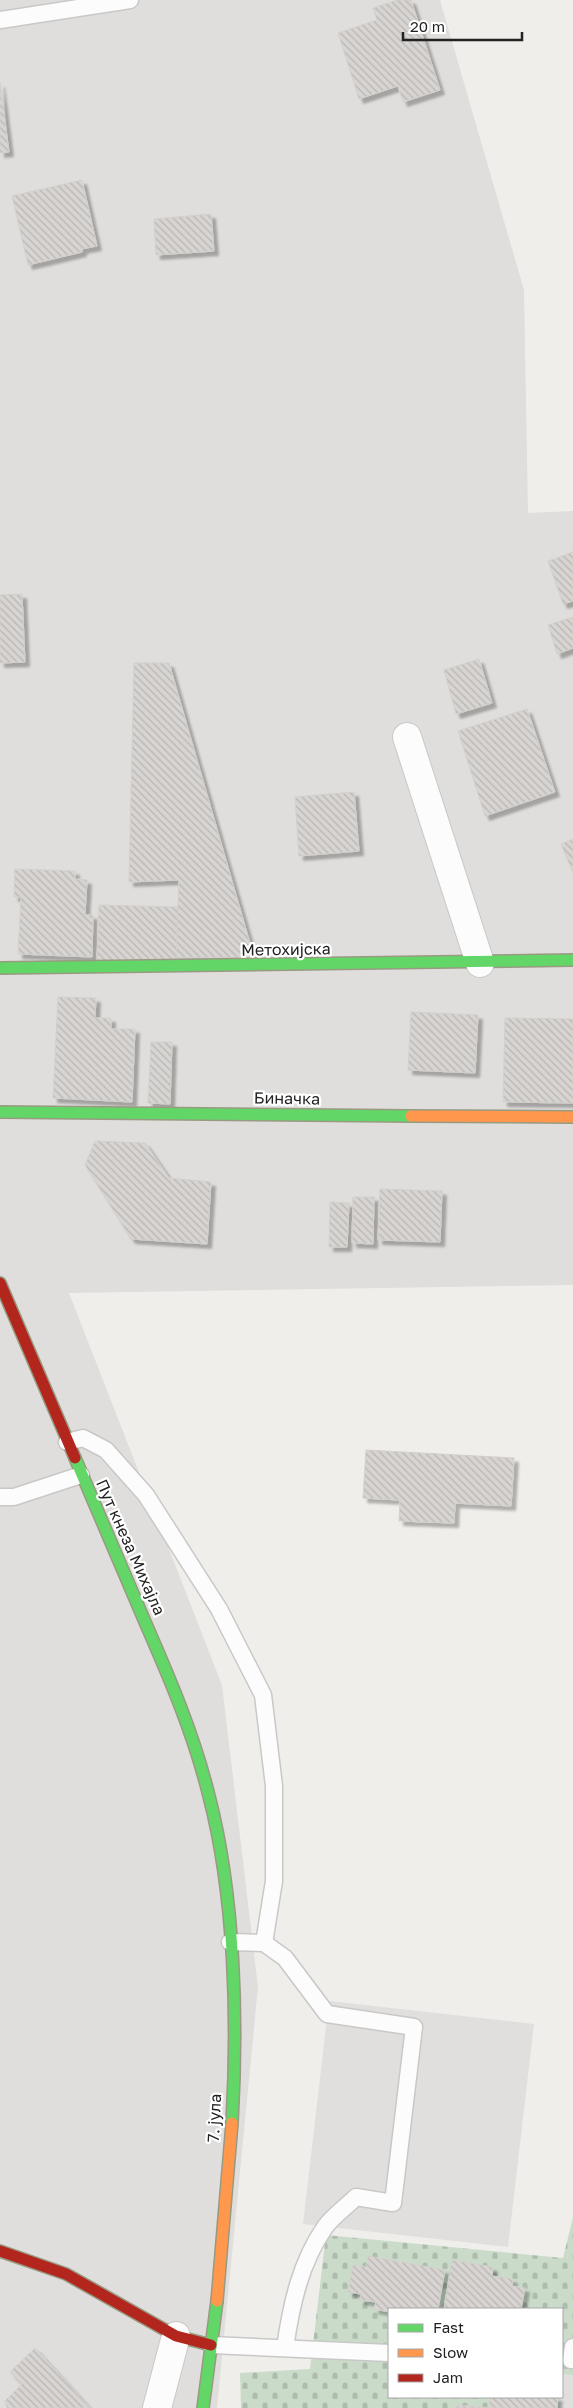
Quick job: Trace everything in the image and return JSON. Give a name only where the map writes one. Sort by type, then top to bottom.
[{"type":"street","points":[[407,737],[480,963]]},
{"type":"street","name":"Метохијска","points":[[0,968],[480,963],[573,960]]},
{"type":"street","name":"Биначка","points":[[0,1112],[573,1117]]},
{"type":"street","name":"Пут кнеза Михајла","points":[[0,1283],[81,1475],[178,1696],[217,1830]]},
{"type":"street","name":"7. јула","points":[[203,2408],[212,2345],[227,2182],[232,2095],[233,2048],[230,1942],[227,1891],[217,1830]]},
{"type":"street","points":[[0,2251],[66,2274],[176,2336],[212,2345]]},
{"type":"street","points":[[157,2408],[176,2336]]},
{"type":"lane","points":[[0,20],[130,0]]},
{"type":"lane","points":[[67,1442],[83,1438],[106,1450],[146,1495],[220,1609],[263,1695],[274,1786],[274,1881],[264,1943]]},
{"type":"lane","points":[[0,1497],[14,1497],[81,1475]]},
{"type":"lane","points":[[230,1942],[264,1943],[285,1958],[327,2014],[414,2027],[393,2203],[356,2197],[326,2226],[307,2260],[291,2304],[286,2348]]},
{"type":"lane","points":[[212,2345],[388,2353]]},
{"type":"shaded area","points":[[0,0],[440,0],[524,290],[528,513],[573,511],[573,1285],[69,1293],[222,1685],[258,1987],[217,2408],[0,2408]]},
{"type":"shaded area","points":[[329,2001],[534,2024],[508,2247],[303,2224]]},
{"type":"shaded area","points":[[563,2374],[573,2375],[573,2408],[560,2408],[561,2398],[563,2398]]},
{"type":"green space","points":[[573,2217],[573,2408],[241,2408],[240,2373],[310,2369],[326,2235],[563,2258]]},
{"type":"building","points":[[398,0],[411,0],[440,90],[403,102],[398,86],[359,99],[338,33],[377,20],[373,8]]},
{"type":"building","points":[[0,83],[9,152],[0,153]]},
{"type":"building","points":[[82,180],[97,246],[82,249],[82,252],[28,265],[12,196]]},
{"type":"building","points":[[211,214],[214,251],[156,255],[154,219]]},
{"type":"building","points":[[573,552],[573,601],[563,604],[548,561]]},
{"type":"building","points":[[22,594],[25,662],[0,663],[0,595]]},
{"type":"building","points":[[573,617],[573,648],[557,654],[548,625]]},
{"type":"building","points":[[479,659],[492,703],[456,714],[444,670]]},
{"type":"building","points":[[134,663],[169,663],[254,957],[176,958],[179,880],[129,882]]},
{"type":"building","points":[[527,709],[555,792],[485,816],[458,731]]},
{"type":"building","points":[[354,792],[359,851],[299,856],[295,797]]},
{"type":"building","points":[[573,839],[573,873],[561,844]]},
{"type":"building","points":[[15,869],[75,871],[75,879],[87,880],[85,915],[93,915],[92,957],[18,954],[21,897],[14,897]]},
{"type":"building","points":[[99,905],[178,907],[176,963],[97,961]]},
{"type":"building","points":[[58,997],[96,998],[95,1018],[111,1018],[111,1029],[135,1029],[132,1102],[53,1098]]},
{"type":"building","points":[[411,1012],[478,1015],[475,1073],[408,1070]]},
{"type":"building","points":[[505,1018],[573,1019],[573,1103],[503,1102]]},
{"type":"building","points":[[151,1042],[172,1042],[170,1104],[148,1103]]},
{"type":"building","points":[[95,1141],[145,1143],[169,1178],[211,1182],[207,1244],[131,1239],[85,1165]]},
{"type":"building","points":[[380,1189],[442,1191],[440,1242],[378,1240]]},
{"type":"building","points":[[353,1197],[374,1197],[373,1244],[352,1243]]},
{"type":"building","points":[[330,1202],[349,1203],[347,1247],[329,1247]]},
{"type":"building","points":[[366,1450],[514,1458],[511,1506],[455,1503],[454,1523],[399,1521],[400,1500],[363,1498]]},
{"type":"building","points":[[368,2256],[445,2270],[438,2308],[388,2308],[388,2312],[374,2309],[376,2302],[360,2300],[361,2294],[348,2292],[353,2265],[366,2267]]},
{"type":"building","points":[[452,2260],[493,2267],[492,2276],[513,2279],[512,2286],[525,2288],[521,2308],[444,2308]]},
{"type":"building","points":[[35,2348],[90,2408],[7,2408],[5,2401],[22,2384],[10,2372]]},
{"type":"building","points":[[490,2398],[558,2398],[557,2408],[489,2408]]},
{"type":"building","points":[[457,2405],[489,2408],[456,2408]]},
{"type":"traffic: fast","points":[[0,968],[573,960]]},
{"type":"traffic: fast","points":[[0,1112],[411,1116]]},
{"type":"traffic: fast","points":[[75,1458],[172,1686],[189,1729],[209,1796],[218,1835],[224,1875],[232,1958],[235,2043],[232,2123]]},
{"type":"traffic: fast","points":[[203,2408],[217,2301]]},
{"type":"traffic: slow","points":[[411,1116],[573,1117]]},
{"type":"traffic: slow","points":[[217,2301],[232,2123]]},
{"type":"traffic: jam","points":[[0,1283],[75,1458]]},
{"type":"traffic: jam","points":[[0,2251],[66,2274],[176,2336],[211,2345]]}]
